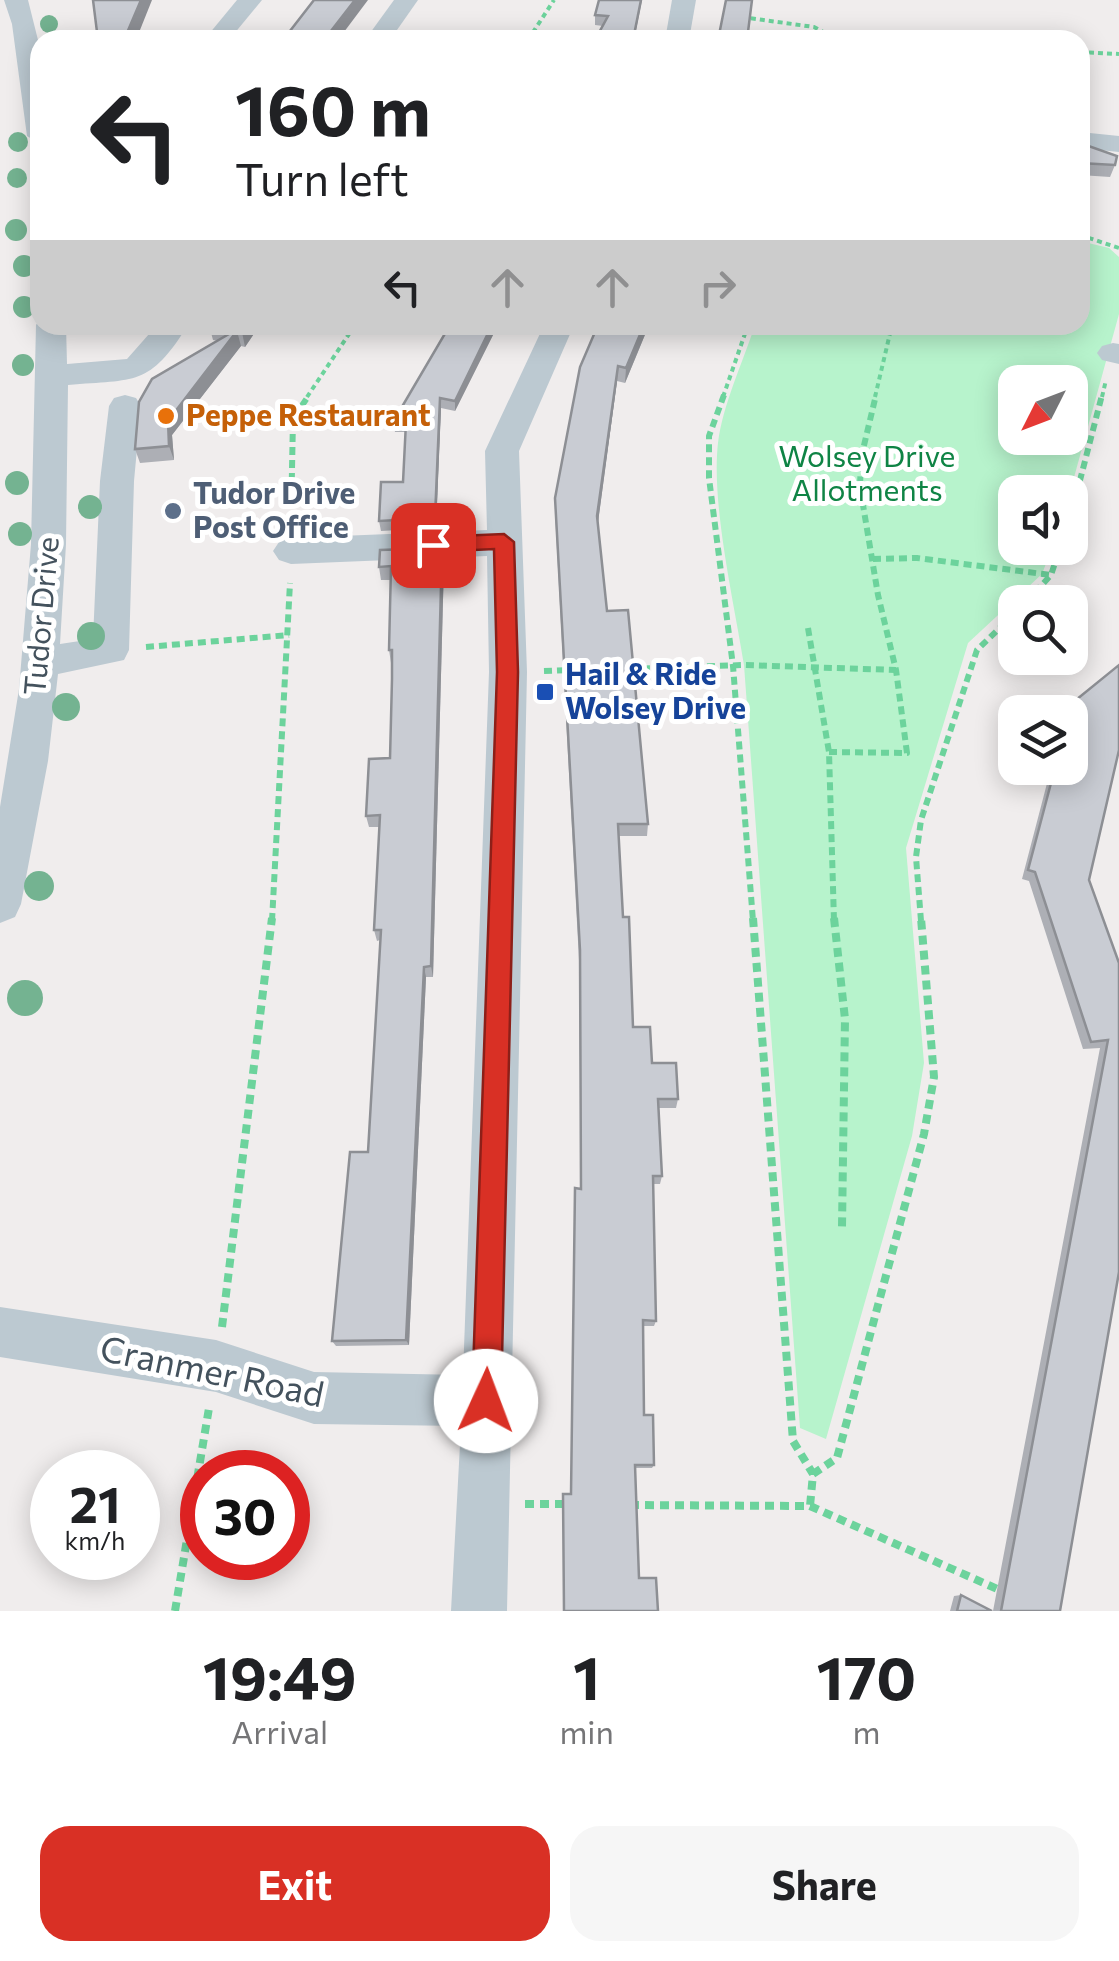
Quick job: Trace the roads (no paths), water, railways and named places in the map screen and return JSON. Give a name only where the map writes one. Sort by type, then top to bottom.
[{"type":"street","points":[[16,0],[30,66]]},
{"type":"street","points":[[224,30],[250,0]]},
{"type":"street","points":[[384,30],[406,0]]},
{"type":"street","points":[[679,30],[683,5]]},
{"type":"street","points":[[1090,141],[1119,144]]},
{"type":"street","name":"Tudor Drive","points":[[0,904],[41,662],[52,484],[51,335]]},
{"type":"street","points":[[52,376],[134,369],[145,362],[165,335]]},
{"type":"street","points":[[479,1611],[486,1504],[508,672],[502,451],[554,335]]},
{"type":"street","points":[[41,662],[111,650],[116,481],[125,406]]},
{"type":"street","points":[[52,484],[116,481]]},
{"type":"street","points":[[290,551],[504,542]]},
{"type":"street","name":"Cranmer Road","points":[[0,1332],[216,1366],[314,1398],[486,1401]]},
{"type":"place","name":"Peppe Restaurant","points":[[166,416]]},
{"type":"place","name":"Tudor Drive Post Office","points":[[173,511]]},
{"type":"place","name":"Hail & Ride Wolsey Drive","points":[[545,692]]},
{"type":"park label","name":"Wolsey Drive Allotments","points":[[867,474]]}]
